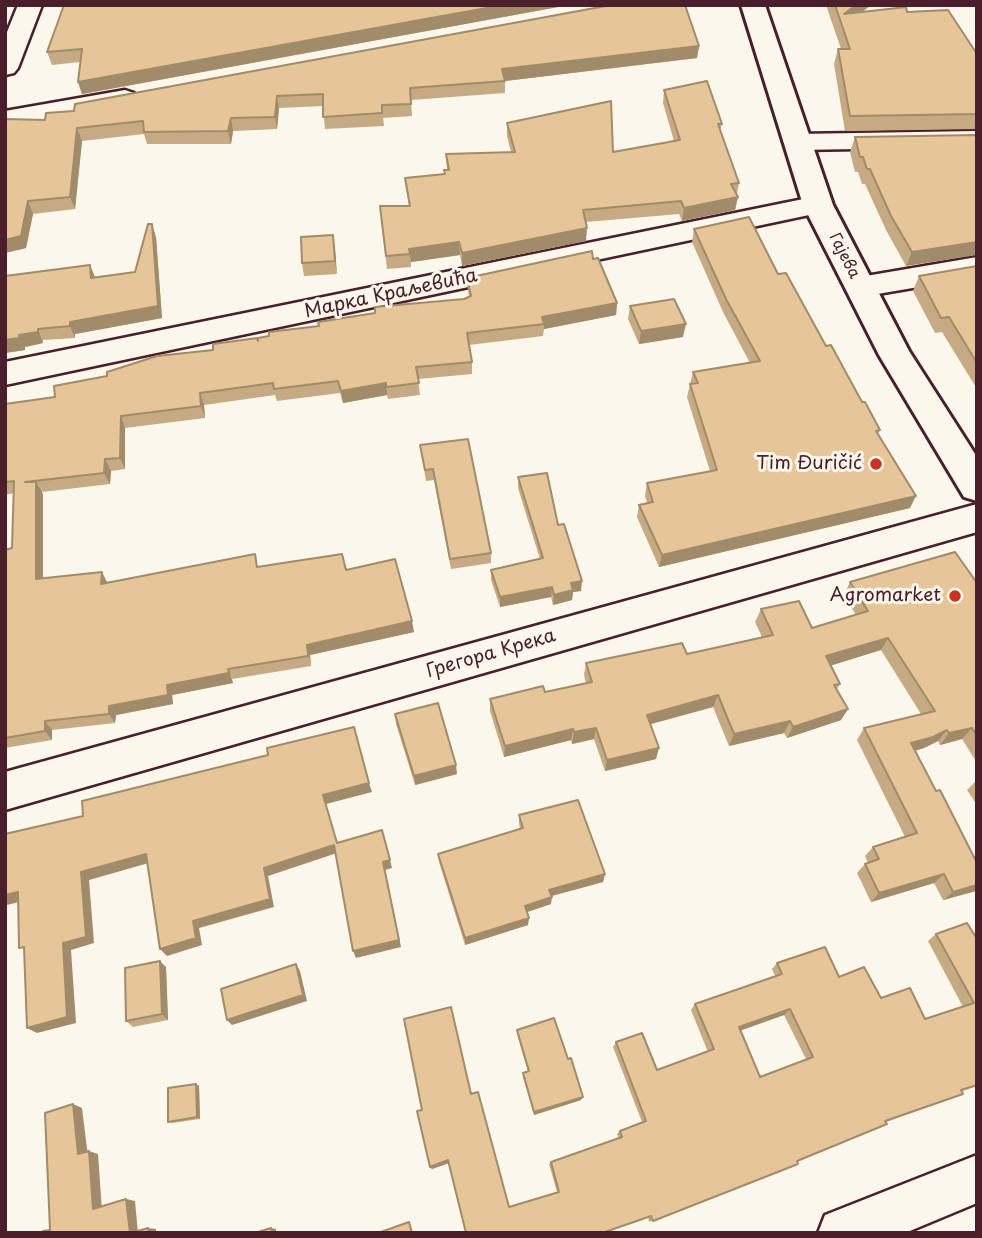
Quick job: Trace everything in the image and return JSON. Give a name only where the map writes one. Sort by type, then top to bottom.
[{"type":"street","points":[[5,68],[30,5]]},
{"type":"street","name":"Гајева","points":[[753,5],[818,205],[895,355],[977,487]]},
{"type":"street","points":[[5,119],[144,94]]},
{"type":"street","points":[[798,142],[977,139]]},
{"type":"street","name":"Марка Краљевића","points":[[5,374],[818,205]]},
{"type":"street","points":[[860,286],[977,267]]},
{"type":"street","name":"Грегора Крека","points":[[5,791],[977,518]]},
{"type":"street","points":[[844,1233],[977,1179]]},
{"type":"building","points":[[64,5],[503,5],[78,82],[82,49],[47,52]]},
{"type":"building","points":[[611,5],[685,5],[699,46],[502,69],[505,81],[410,88],[411,104],[382,105],[382,113],[323,117],[323,94],[277,96],[275,117],[231,118],[228,131],[144,132],[143,121],[77,128],[70,197],[28,201],[21,236],[5,240],[5,119],[45,120],[46,113],[74,111],[75,104]]},
{"type":"building","points":[[835,5],[856,5],[844,14],[906,7],[907,12],[948,10],[977,54],[977,114],[850,116],[838,49],[850,49]]},
{"type":"building","points":[[707,81],[722,124],[718,124],[739,183],[731,184],[738,197],[684,208],[681,201],[583,210],[587,228],[462,253],[459,242],[409,249],[410,254],[386,256],[380,206],[410,206],[405,178],[445,174],[444,170],[449,170],[446,154],[515,152],[507,123],[611,101],[613,152],[680,140],[664,90]]},
{"type":"building","points":[[977,135],[977,242],[912,252],[891,216],[870,169],[867,169],[863,157],[860,157],[855,137]]},
{"type":"building","points":[[749,217],[778,274],[786,273],[826,346],[831,345],[880,430],[876,431],[916,496],[662,555],[639,505],[653,502],[647,483],[717,470],[690,384],[698,383],[693,372],[760,361],[726,299],[694,229]]},
{"type":"building","points":[[148,224],[152,224],[158,306],[70,322],[70,326],[38,329],[38,332],[5,340],[5,276],[90,265],[91,278],[135,272]]},
{"type":"building","points":[[333,235],[335,261],[302,263],[301,237]]},
{"type":"building","points":[[592,251],[593,259],[598,258],[617,303],[542,317],[544,324],[467,333],[472,362],[416,367],[419,383],[386,387],[386,383],[341,391],[338,381],[274,389],[273,383],[200,393],[201,406],[121,416],[120,458],[105,459],[104,473],[25,482],[36,482],[36,579],[102,572],[101,584],[255,554],[257,567],[342,554],[346,570],[395,559],[412,621],[307,645],[308,656],[228,669],[229,673],[167,685],[168,695],[109,706],[109,714],[45,721],[45,731],[5,738],[5,550],[12,548],[14,481],[5,482],[5,404],[55,397],[54,386],[107,376],[107,372],[157,356],[213,350],[213,344],[257,338],[258,341],[258,338],[269,336],[269,332],[319,326],[318,322],[375,313],[375,307],[464,299],[471,296],[467,278]]},
{"type":"building","points":[[977,266],[977,363],[949,317],[941,318],[919,276]]},
{"type":"building","points":[[674,299],[686,324],[641,331],[630,306]]},
{"type":"building","points":[[468,439],[491,553],[450,559],[433,469],[425,470],[420,445]]},
{"type":"building","points":[[547,473],[558,525],[564,524],[582,581],[571,583],[573,590],[554,595],[552,587],[500,597],[491,570],[543,558],[518,477]]},
{"type":"building","points":[[955,552],[977,583],[977,736],[972,728],[949,733],[947,730],[911,743],[936,791],[940,790],[977,863],[977,885],[953,892],[944,874],[879,893],[865,864],[879,859],[873,847],[917,833],[864,728],[935,711],[888,638],[826,656],[840,684],[834,685],[848,709],[793,727],[790,721],[734,734],[718,695],[647,715],[659,748],[607,760],[596,728],[574,732],[573,729],[505,746],[490,699],[543,686],[545,692],[592,682],[586,663],[682,643],[687,654],[773,635],[761,609],[799,601],[812,628],[868,611],[850,582]]},
{"type":"building","points":[[438,703],[456,765],[414,776],[395,714]]},
{"type":"building","points":[[354,727],[369,783],[323,795],[337,843],[382,830],[390,860],[383,862],[399,940],[353,951],[334,845],[264,868],[270,899],[193,921],[196,938],[160,949],[146,854],[81,872],[86,937],[63,943],[67,1017],[27,1028],[24,947],[19,948],[18,892],[5,895],[5,834],[83,816],[82,801],[268,755],[267,748]]},
{"type":"building","points":[[578,800],[605,874],[549,890],[552,897],[525,906],[529,918],[465,938],[438,854],[523,828],[519,815]]},
{"type":"building","points":[[967,923],[977,939],[977,1085],[961,1090],[963,1094],[885,1121],[887,1124],[797,1161],[798,1164],[653,1221],[651,1216],[602,1233],[466,1233],[448,1160],[430,1167],[417,1111],[422,1110],[404,1019],[451,1007],[471,1094],[478,1092],[509,1207],[559,1192],[551,1162],[622,1137],[620,1131],[646,1121],[616,1042],[642,1033],[657,1070],[714,1049],[695,1004],[782,974],[777,963],[825,947],[839,977],[864,967],[881,998],[910,988],[925,1019],[974,1003],[936,934]],"holes":[[[790,1009],[813,1057],[760,1077],[739,1027]]]},
{"type":"building","points":[[160,961],[162,1014],[126,1021],[125,968]]},
{"type":"building","points":[[296,964],[303,995],[227,1020],[221,989]]},
{"type":"building","points":[[554,1018],[568,1059],[571,1058],[583,1097],[534,1112],[523,1073],[529,1071],[517,1030]]},
{"type":"building","points":[[196,1084],[197,1117],[168,1122],[168,1088]]},
{"type":"building","points":[[73,1104],[78,1154],[89,1151],[93,1209],[126,1199],[130,1233],[43,1233],[50,1230],[45,1113]]},
{"type":"building","points":[[409,1222],[412,1233],[378,1233]]},
{"type":"building","points":[[148,1228],[149,1233],[131,1233]]},
{"type":"building","points":[[271,1228],[272,1233],[255,1233]]},
{"type":"place","name":"Tim Đuričić","points":[[876,464]]},
{"type":"place","name":"Agromarket","points":[[955,596]]}]
